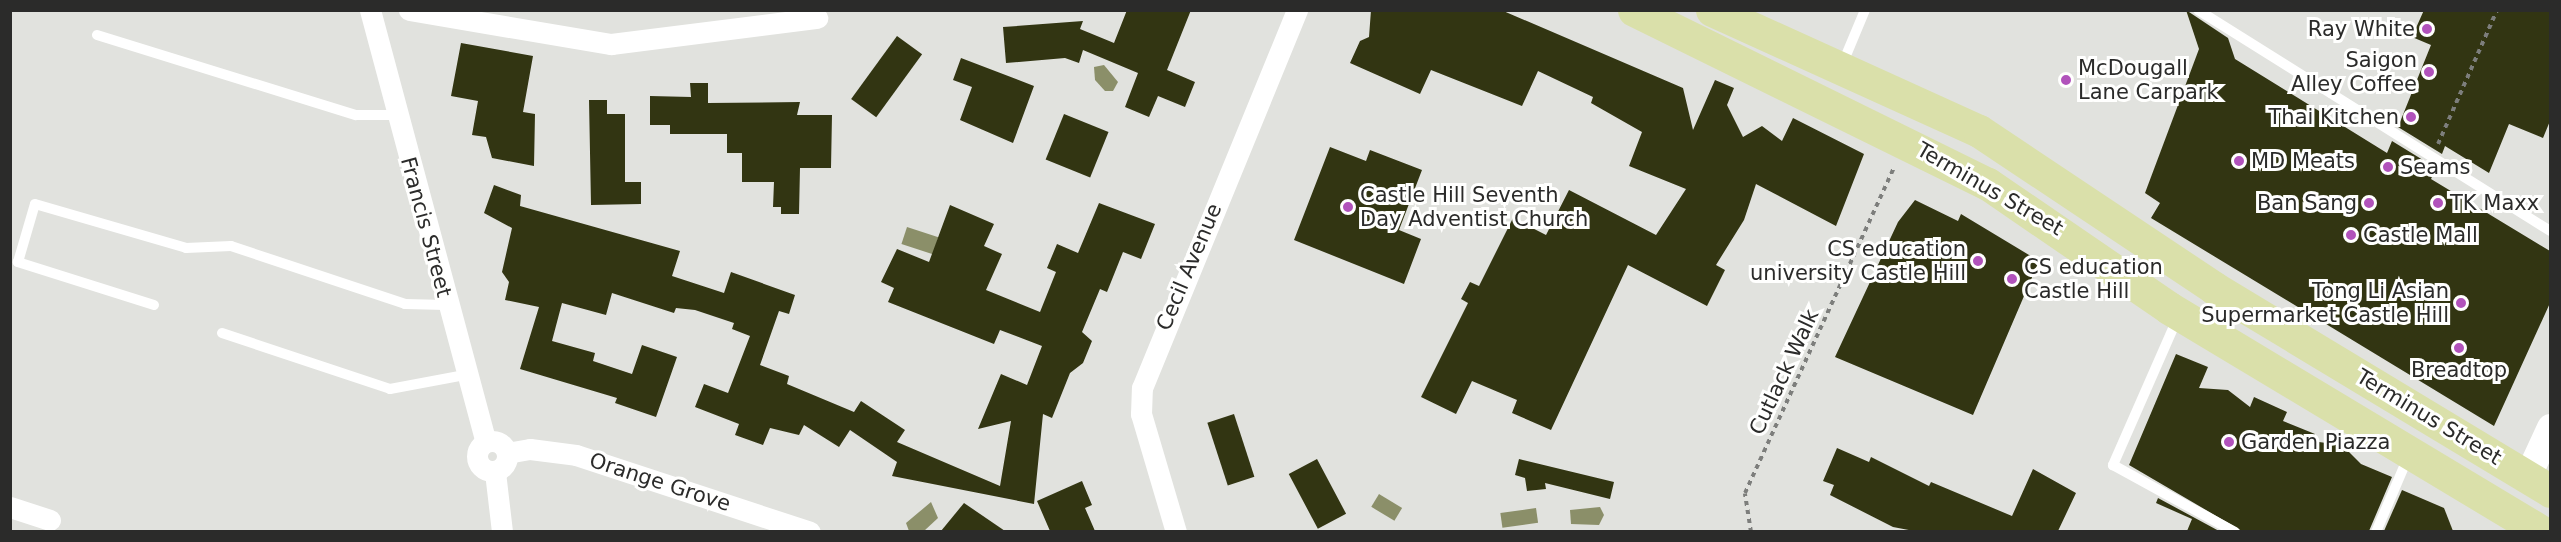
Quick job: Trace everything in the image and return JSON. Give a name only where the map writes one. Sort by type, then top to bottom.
[{"type":"main road","name":"Terminus Street","points":[[1634,10],[1825,102],[2006,195],[2179,314],[2410,451],[2507,522],[2542,531]]},
{"type":"main road","name":"Terminus Street","points":[[1712,10],[1842,65],[1979,131],[2214,288],[2539,484]]},
{"type":"main road","points":[[1825,102],[1842,65]]},
{"type":"main road","points":[[2507,522],[2539,484]]},
{"type":"street","name":"Francis Street","points":[[370,10],[446,305],[486,442]]},
{"type":"street","points":[[409,10],[610,45],[817,18]]},
{"type":"street","name":"Cecil Avenue","points":[[1176,531],[1141,414],[1142,388],[1297,10]]},
{"type":"street","points":[[2539,484],[2550,427]]},
{"type":"street","points":[[486,442],[500,443],[507,453],[505,466],[495,472],[477,461],[486,442]]},
{"type":"street","name":"Orange Grove","points":[[507,453],[530,449],[576,455],[810,531]]},
{"type":"street","points":[[495,472],[502,531]]},
{"type":"street","points":[[10,507],[50,520]]},
{"type":"lane","points":[[1842,65],[1865,10]]},
{"type":"lane","points":[[2198,10],[2550,231]]},
{"type":"lane","points":[[97,35],[356,114],[396,115]]},
{"type":"lane","points":[[154,305],[18,262],[35,204],[186,248],[231,246],[405,304],[446,305]]},
{"type":"lane","points":[[2179,314],[2113,465],[2235,531]]},
{"type":"lane","points":[[222,333],[390,390],[465,375]]},
{"type":"lane","points":[[2376,531],[2410,451]]},
{"type":"path","points":[[2437,146],[2497,10]]},
{"type":"path","name":"Cutlack Walk","points":[[1751,531],[1745,493],[1897,162]]},
{"type":"shaded area","points":[[1104,65],[1118,82],[1113,91],[1105,91],[1095,80],[1094,67]]},
{"type":"shaded area","points":[[907,227],[938,237],[933,254],[901,244]]},
{"type":"shaded area","points":[[1379,494],[1402,508],[1394,521],[1371,507]]},
{"type":"shaded area","points":[[931,502],[938,518],[924,531],[909,531],[906,523]]},
{"type":"shaded area","points":[[1600,507],[1604,515],[1599,525],[1571,524],[1570,510]]},
{"type":"shaded area","points":[[1536,508],[1538,523],[1502,528],[1500,513]]},
{"type":"building","points":[[1127,10],[1191,10],[1167,70],[1195,82],[1185,107],[1158,96],[1149,117],[1125,107],[1138,73],[1083,50],[1079,63],[1065,58],[1006,63],[1003,27],[1083,21],[1080,29],[1114,43]]},
{"type":"building","points":[[1371,10],[1501,10],[1683,88],[1693,130],[1715,80],[1734,88],[1727,105],[1743,137],[1762,126],[1782,141],[1793,118],[1864,154],[1836,226],[1756,184],[1744,220],[1716,265],[1725,270],[1707,306],[1628,265],[1551,430],[1512,413],[1517,400],[1472,381],[1456,414],[1421,397],[1468,303],[1461,299],[1470,282],[1479,286],[1513,218],[1546,235],[1569,190],[1656,235],[1686,189],[1629,166],[1642,132],[1591,103],[1593,97],[1538,71],[1522,106],[1431,70],[1420,94],[1350,63],[1360,41],[1369,37]]},
{"type":"building","name":"Castle Mall","points":[[2186,10],[2228,38],[2235,59],[2387,153],[2392,141],[2436,168],[2431,179],[2550,251],[2550,303],[2494,426],[2151,218],[2160,203],[2145,193],[2199,49]]},
{"type":"building","points":[[2424,10],[2550,10],[2550,121],[2543,138],[2509,124],[2489,173],[2445,146],[2442,154],[2398,127],[2431,45],[2412,37]]},
{"type":"building","points":[[897,36],[922,54],[876,117],[851,99]]},
{"type":"building","points":[[461,43],[533,56],[523,112],[535,114],[534,166],[492,158],[486,137],[472,135],[478,101],[451,96]]},
{"type":"building","points":[[961,58],[1034,86],[1013,143],[960,120],[972,87],[953,80]]},
{"type":"building","points":[[690,83],[708,83],[708,103],[800,102],[797,115],[832,115],[831,168],[800,168],[799,214],[781,214],[781,207],[773,207],[774,182],[742,182],[742,153],[727,153],[727,134],[670,134],[670,125],[650,125],[650,96],[691,97]]},
{"type":"building","points":[[589,100],[607,100],[607,114],[625,114],[625,182],[641,182],[641,204],[591,205]]},
{"type":"building","points":[[1064,114],[1109,132],[1090,177],[1046,159]]},
{"type":"building","points":[[1330,147],[1366,161],[1370,150],[1422,170],[1399,230],[1421,239],[1404,284],[1294,240]]},
{"type":"building","points":[[494,185],[521,195],[520,206],[680,251],[672,276],[724,293],[731,272],[795,295],[789,314],[779,311],[760,365],[789,376],[787,384],[854,412],[861,401],[905,430],[897,442],[1000,486],[1011,421],[978,429],[1001,374],[1027,385],[1042,346],[1000,330],[994,344],[888,302],[894,288],[881,282],[897,249],[929,262],[950,205],[994,224],[984,246],[1002,254],[986,290],[1040,312],[1056,272],[1047,268],[1057,244],[1078,253],[1099,203],[1155,224],[1141,259],[1123,252],[1107,292],[1100,289],[1082,332],[1092,341],[1083,363],[1070,373],[1052,418],[1043,414],[1034,504],[892,476],[897,462],[850,430],[839,447],[804,425],[799,435],[770,428],[763,445],[735,435],[739,424],[695,407],[704,384],[728,393],[750,336],[732,329],[734,323],[695,310],[676,308],[674,313],[612,293],[606,315],[562,303],[552,341],[595,353],[593,361],[632,374],[642,345],[677,357],[656,417],[615,403],[617,398],[520,369],[539,307],[505,300],[509,282],[502,272],[512,228],[484,213]]},
{"type":"building","points":[[1915,200],[1958,221],[1961,214],[2039,261],[1973,415],[1835,357],[1898,222]]},
{"type":"building","name":"Garden Piazza","points":[[2176,354],[2208,367],[2199,388],[2228,390],[2250,407],[2254,397],[2287,412],[2283,421],[2315,434],[2311,441],[2342,445],[2361,464],[2392,477],[2369,531],[2242,531],[2129,465]]},
{"type":"building","points":[[1234,414],[1254,477],[1228,485],[1207,423]]},
{"type":"building","points":[[1837,448],[1869,462],[1871,457],[1929,486],[1931,482],[2012,516],[2033,469],[2076,493],[2058,531],[1914,531],[1893,527],[1830,495],[1834,485],[1823,481]]},
{"type":"building","points":[[1317,459],[1346,514],[1318,529],[1289,474]]},
{"type":"building","points":[[1519,459],[1614,482],[1610,499],[1545,483],[1546,489],[1527,491],[1525,478],[1515,475]]},
{"type":"building","points":[[1082,481],[1092,505],[1085,508],[1095,531],[1050,531],[1037,501]]},
{"type":"building","points":[[2402,490],[2444,508],[2453,531],[2384,531]]},
{"type":"building","points":[[2158,498],[2219,531],[2187,531],[2192,519],[2156,503]]},
{"type":"building","points":[[964,503],[1005,531],[941,531]]},
{"type":"place","name":"Ray White","points":[[2427,29]]},
{"type":"place","name":"Saigon Alley Coffee","points":[[2429,72]]},
{"type":"place","name":"McDougall Lane Carpark","points":[[2066,80]]},
{"type":"place","name":"Thai Kitchen","points":[[2411,117]]},
{"type":"place","name":"MD Meats","points":[[2239,161]]},
{"type":"place","name":"Seams","points":[[2388,167]]},
{"type":"place","name":"Ban Sang","points":[[2369,203]]},
{"type":"place","name":"TK Maxx","points":[[2438,203]]},
{"type":"place","name":"Castle Hill Seventh Day Adventist Church","points":[[1348,207]]},
{"type":"place","name":"Castle Mall","points":[[2351,235]]},
{"type":"place","name":"CS education university Castle Hill","points":[[1978,261]]},
{"type":"place","name":"CS education Castle Hill","points":[[2012,279]]},
{"type":"place","name":"Tong Li Asian Supermarket Castle Hill","points":[[2461,303]]},
{"type":"place","name":"Breadtop","points":[[2459,348]]},
{"type":"place","name":"Garden Piazza","points":[[2229,442]]}]
